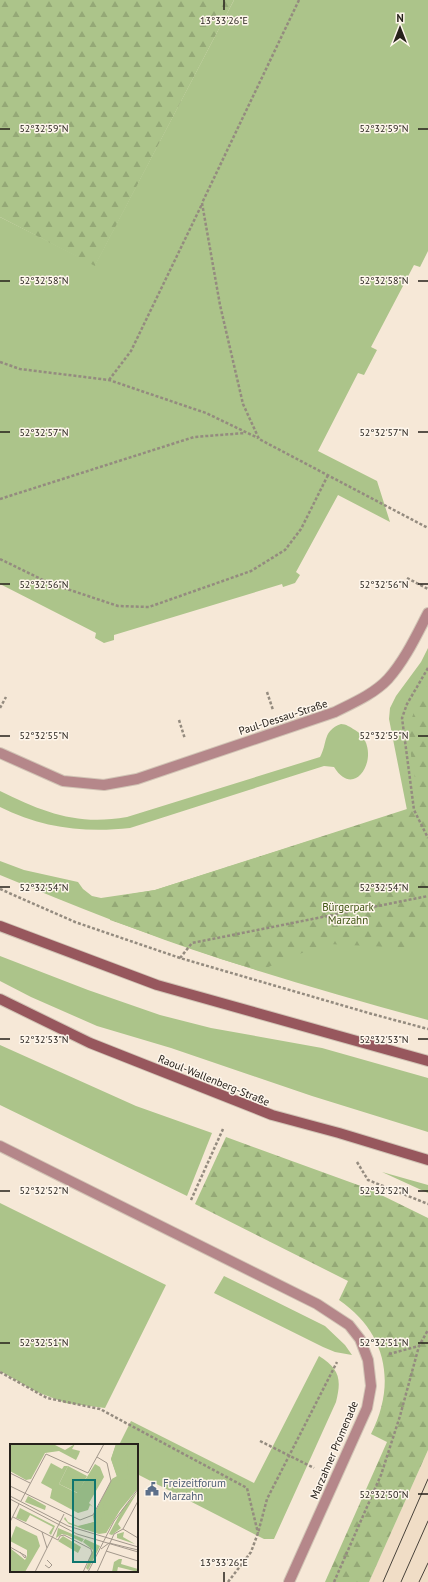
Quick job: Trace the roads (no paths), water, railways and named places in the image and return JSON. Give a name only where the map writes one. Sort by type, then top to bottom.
[{"type":"main road","points":[[0,926],[158,985],[428,1060]]},
{"type":"main road","name":"Raoul-Wallenberg-Straße","points":[[0,999],[90,1043],[272,1115],[339,1133],[428,1160]]},
{"type":"street","name":"Paul-Dessau-Straße","points":[[0,753],[63,781],[104,785],[137,779],[335,712],[362,698],[387,680],[404,658],[428,613]]},
{"type":"street","name":"Marzahner Promenade","points":[[0,1146],[317,1304],[349,1325],[360,1339],[368,1360],[370,1386],[367,1408],[290,1582]]},
{"type":"tram line","points":[[383,1582],[428,1479]]},
{"type":"tram line","points":[[401,1582],[428,1521]]},
{"type":"tram line","points":[[419,1582],[428,1563]]},
{"type":"place","name":"Freizeitforum Marzahn","points":[[152,1489]]},
{"type":"park label","name":"Bürgerpark Marzahn","points":[[348,913]]}]
